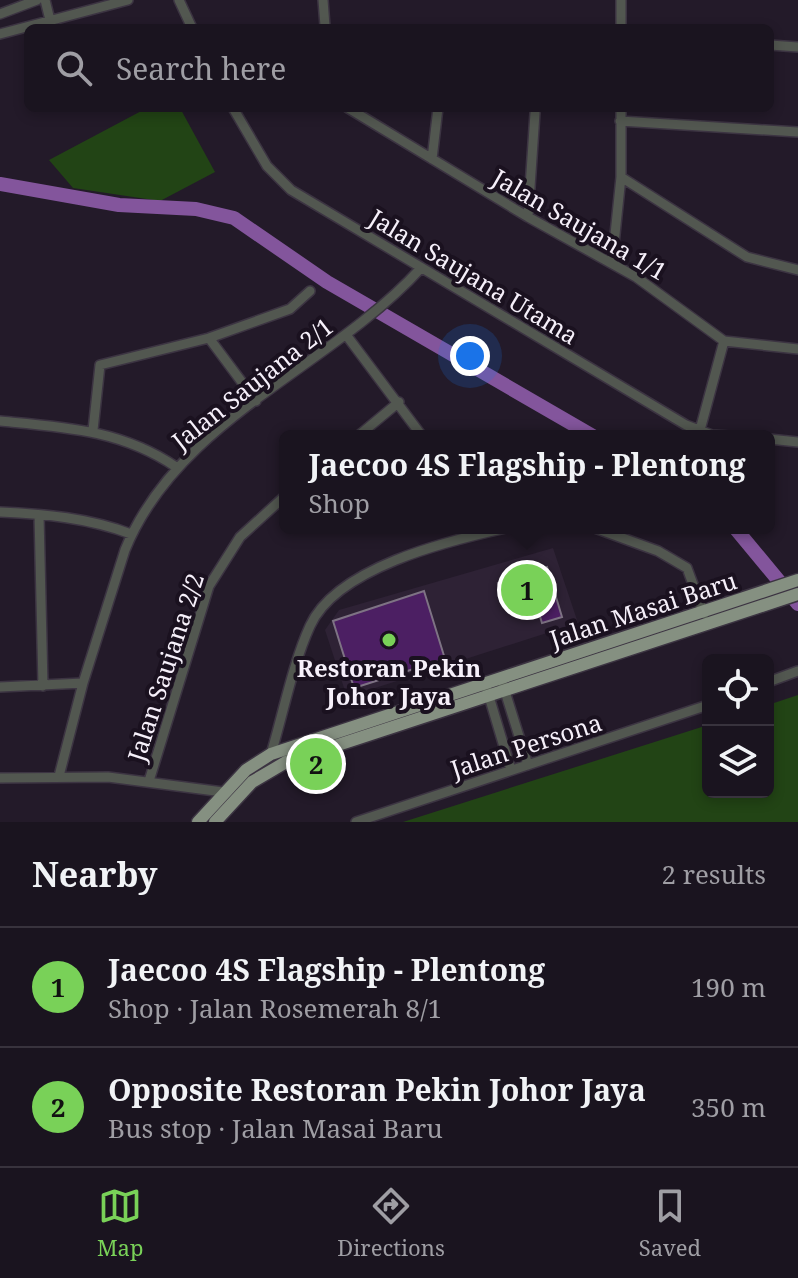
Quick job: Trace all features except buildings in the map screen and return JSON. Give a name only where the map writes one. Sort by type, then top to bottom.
[{"type":"main road","name":"Jalan Masai Baru","points":[[502,684],[720,623],[773,597],[798,580]]},
{"type":"main road","name":"Jalan Masai Baru","points":[[215,822],[252,782],[286,762],[704,614],[798,594]]},
{"type":"main road","points":[[704,614],[720,623]]},
{"type":"main road","name":"Jalan Masai Baru","points":[[198,822],[246,770],[271,754],[487,689]]},
{"type":"street","points":[[0,14],[37,0]]},
{"type":"street","points":[[45,0],[50,20]]},
{"type":"street","points":[[36,24],[100,3],[128,0]]},
{"type":"street","points":[[179,0],[190,24]]},
{"type":"street","points":[[323,0],[325,24]]},
{"type":"street","points":[[621,0],[621,24]]},
{"type":"street","points":[[0,34],[24,27]]},
{"type":"street","points":[[774,45],[798,47]]},
{"type":"street","name":"Jalan Saujana Utama","points":[[236,112],[280,182],[700,430]]},
{"type":"street","name":"Jalan Saujana 1/1","points":[[355,112],[669,298],[724,341]]},
{"type":"street","points":[[432,159],[437,142],[438,112]]},
{"type":"street","points":[[612,263],[621,177],[621,112]]},
{"type":"street","points":[[528,217],[535,113]]},
{"type":"street","points":[[620,121],[798,132]]},
{"type":"street","points":[[621,177],[747,257],[798,270]]},
{"type":"street","name":"Jalan Saujana 2/1","points":[[59,776],[83,683],[131,534],[176,467],[256,401],[347,336],[421,268]]},
{"type":"street","points":[[93,430],[100,365],[209,338],[290,309],[310,291]]},
{"type":"street","points":[[347,336],[418,430]]},
{"type":"street","points":[[209,338],[256,401]]},
{"type":"street","points":[[700,430],[724,341],[798,349]]},
{"type":"street","points":[[365,430],[399,402]]},
{"type":"street","points":[[0,421],[93,430],[134,442],[176,467]]},
{"type":"street","points":[[775,440],[798,442]]},
{"type":"street","name":"Jalan Saujana 2/2","points":[[149,781],[209,586],[240,537],[279,501]]},
{"type":"street","points":[[0,512],[103,523],[131,534]]},
{"type":"street","points":[[39,515],[43,686]]},
{"type":"street","points":[[458,534],[460,540]]},
{"type":"street","points":[[271,754],[310,625],[328,598],[354,577],[483,534]]},
{"type":"street","points":[[611,534],[658,551],[687,568],[704,614]]},
{"type":"street","points":[[774,680],[798,671]]},
{"type":"street","points":[[0,687],[83,683]]},
{"type":"street","points":[[502,684],[528,765]]},
{"type":"street","points":[[487,689],[511,770]]},
{"type":"street","name":"Jalan Persona","points":[[356,822],[702,707]]},
{"type":"street","points":[[0,778],[59,776],[149,781],[223,792]]},
{"type":"shaded area","points":[[553,548],[578,623],[347,697],[325,630],[339,610]]},
{"type":"green space","points":[[139,112],[182,112],[215,172],[160,201],[73,188],[49,160]]},
{"type":"green space","points":[[798,695],[798,822],[403,822],[702,727],[702,798],[774,798],[774,703]]},
{"type":"waterway","points":[[0,184],[119,205],[196,209],[234,218],[327,282],[583,430]]},
{"type":"waterway","points":[[740,534],[798,604]]},
{"type":"place","name":"Jaecoo 4S Flagship - Plentong","points":[[527,590]]},
{"type":"place","name":"Restoran Pekin Johor Jaya","points":[[389,640]]},
{"type":"place","name":"Opposite Restoran Pekin Johor Jaya","points":[[316,764]]}]
